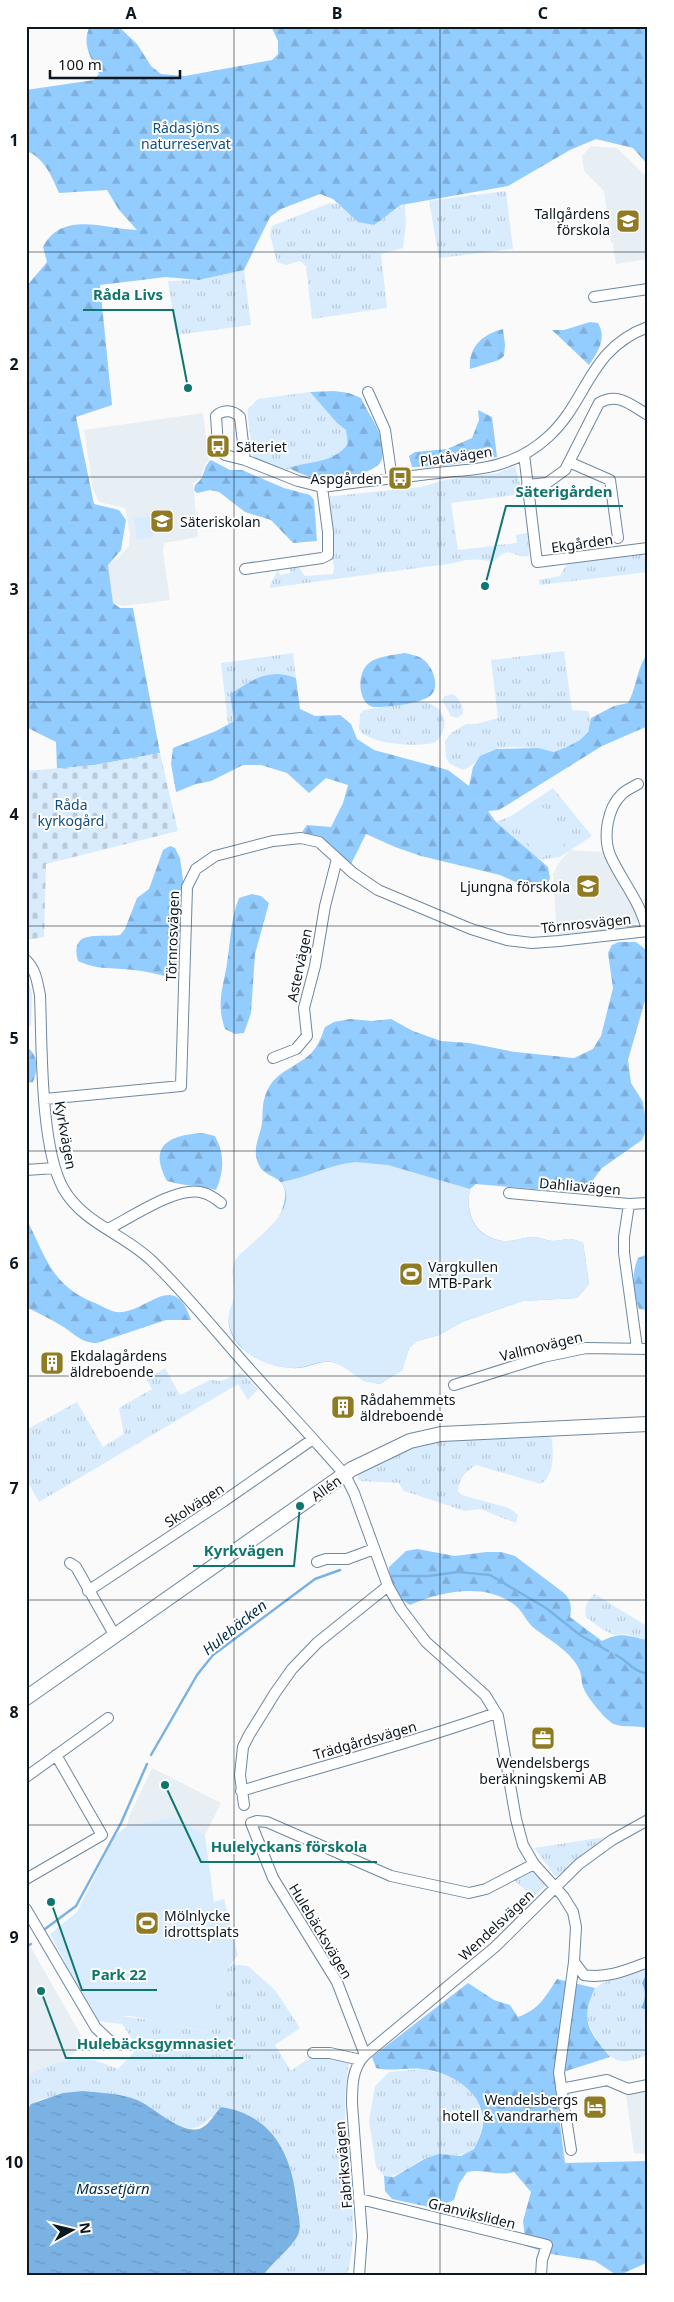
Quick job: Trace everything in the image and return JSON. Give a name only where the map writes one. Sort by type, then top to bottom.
[{"type":"street","points":[[594,297],[648,289]]},
{"type":"street","name":"Platåvägen","points":[[245,460],[240,418],[235,413],[229,411],[219,413],[214,424],[219,450],[225,455],[245,460],[289,478],[322,487],[497,465],[524,454],[556,429],[604,356],[623,339],[648,327]]},
{"type":"street","points":[[368,392],[385,430],[392,478]]},
{"type":"street","points":[[527,485],[547,483],[565,470],[599,403],[607,398],[617,397],[648,414]]},
{"type":"street","name":"Ekgården","points":[[524,454],[537,562],[648,548]]},
{"type":"street","points":[[569,462],[610,480],[618,538]]},
{"type":"street","points":[[245,569],[322,558],[328,555],[322,487]]},
{"type":"street","points":[[638,784],[623,793],[613,805],[607,837],[610,855],[637,900],[648,931]]},
{"type":"street","name":"Törnrosvägen","points":[[45,1099],[180,1086],[187,887],[196,869],[215,856],[287,838],[301,838],[318,842],[378,890],[471,929],[507,940],[532,943],[559,942],[648,931]]},
{"type":"street","name":"Astervägen","points":[[273,1058],[296,1049],[307,1036],[304,1008],[315,966],[325,906],[337,859]]},
{"type":"street","name":"Kyrkvägen","points":[[26,960],[33,967],[40,995],[45,1099],[55,1168],[63,1188],[88,1218],[140,1250],[173,1282],[345,1474],[354,1493],[388,1586],[407,1617],[426,1642],[485,1695],[496,1712],[519,1833],[534,1864],[569,1904],[576,1918],[574,1962],[559,2072],[571,2150]]},
{"type":"street","points":[[26,1170],[55,1168]]},
{"type":"street","points":[[108,1229],[174,1195],[190,1191],[203,1192],[221,1203]]},
{"type":"street","name":"Dahliavägen","points":[[509,1193],[629,1204],[648,1203]]},
{"type":"street","points":[[629,1204],[624,1253],[637,1348]]},
{"type":"street","name":"Vallmovägen","points":[[454,1385],[543,1357],[586,1348],[648,1349]]},
{"type":"street","name":"Allén","points":[[26,1698],[345,1474],[371,1458],[410,1441],[441,1434],[648,1424]]},
{"type":"street","name":"Skolvägen","points":[[88,1591],[224,1501],[313,1439]]},
{"type":"street","points":[[317,1562],[326,1559],[348,1559],[374,1549]]},
{"type":"street","points":[[70,1563],[76,1567],[115,1636]]},
{"type":"street","points":[[244,1805],[240,1775],[243,1747],[281,1685],[292,1669],[316,1643],[388,1586]]},
{"type":"street","name":"Trädgårdsvägen","points":[[241,1791],[406,1741],[436,1734],[496,1712]]},
{"type":"street","points":[[26,1777],[108,1718]]},
{"type":"street","points":[[26,1879],[102,1835],[56,1754]]},
{"type":"street","name":"Wendelsvägen","points":[[363,2057],[482,1958],[579,1864],[612,1840],[648,1820]]},
{"type":"street","name":"Hulebäcksvägen","points":[[363,2057],[337,1982],[273,1878],[250,1823],[257,1821],[267,1822],[391,1876],[469,1893],[486,1890],[534,1864]]},
{"type":"street","points":[[26,1910],[96,2028],[110,2040]]},
{"type":"street","points":[[574,1962],[584,1975],[596,1977],[621,1972],[648,1962]]},
{"type":"street","points":[[313,2053],[363,2057]]},
{"type":"street","name":"Fabriksvägen","points":[[359,2276],[362,2236],[352,2104],[354,2075],[363,2057]]},
{"type":"street","points":[[561,2089],[607,2080],[628,2089],[648,2085]]},
{"type":"street","name":"Granviksliden","points":[[360,2199],[547,2245],[542,2260],[541,2276]]},
{"type":"shaded area","name":"Tallgårdens förskola","points":[[591,146],[617,148],[648,178],[648,259],[616,264],[613,243],[611,243],[604,191],[584,171],[582,156]]},
{"type":"shaded area","name":"Säteriskolan","points":[[203,413],[209,460],[205,464],[201,478],[193,483],[198,537],[164,543],[163,552],[170,600],[124,606],[113,603],[108,564],[119,557],[129,546],[130,534],[125,508],[99,502],[93,489],[84,430]]},
{"type":"shaded area","name":"Ljungna förskola","points":[[570,850],[603,852],[629,897],[639,922],[597,934],[557,936],[553,874],[558,864]]},
{"type":"shaded area","points":[[152,1768],[221,1803],[205,1835],[174,1817],[127,1826],[129,1817]]},
{"type":"shaded area","points":[[26,1939],[86,2044],[26,2089]]},
{"type":"shaded area","points":[[648,2090],[648,2154],[634,2153],[626,2095]]},
{"type":"green space","name":"Rådasjöns naturreservat","points":[[90,26],[118,26],[137,44],[151,66],[161,74],[185,76],[272,60],[278,54],[278,41],[271,26],[648,26],[648,165],[633,148],[596,139],[570,150],[508,186],[401,205],[374,225],[358,222],[333,199],[320,194],[281,209],[270,217],[244,270],[199,280],[166,277],[100,285],[112,405],[76,417],[94,504],[119,510],[126,520],[121,550],[108,565],[113,603],[120,608],[133,608],[160,753],[95,765],[57,769],[56,742],[26,727],[26,287],[47,262],[43,247],[51,236],[61,229],[85,224],[137,230],[119,210],[107,190],[59,193],[43,163],[26,151],[26,90],[94,80],[99,74],[88,51],[86,39]]},
{"type":"green space","points":[[506,191],[513,249],[439,258],[429,201]]},
{"type":"green space","points":[[330,203],[338,204],[358,222],[391,213],[405,204],[406,224],[403,248],[381,254],[387,308],[312,319],[306,266],[300,261],[286,265],[277,262],[270,235],[272,226]]},
{"type":"green space","points":[[244,270],[251,325],[176,335],[168,281],[199,280]]},
{"type":"green space","points":[[590,322],[598,323],[602,334],[598,350],[589,365],[552,330],[564,330]]},
{"type":"green space","points":[[503,329],[504,356],[499,360],[470,369],[472,354],[478,343],[489,334]]},
{"type":"green space","points":[[334,391],[349,393],[361,398],[380,435],[383,451],[382,459],[373,469],[336,479],[305,475],[289,468],[328,458],[335,455],[348,444],[346,430],[337,423],[310,392]]},
{"type":"green space","points":[[310,392],[337,423],[347,430],[348,444],[334,456],[283,472],[253,458],[247,410],[258,399]]},
{"type":"green space","points":[[478,410],[492,417],[497,457],[443,466],[412,467],[409,456],[415,452],[447,449],[472,438],[479,420]]},
{"type":"green space","points":[[211,460],[230,470],[242,470],[284,488],[310,495],[314,500],[317,541],[293,543],[271,520],[245,512],[219,492],[210,490],[197,493],[194,490],[195,485],[199,482],[206,466]]},
{"type":"green space","points":[[515,466],[523,494],[451,503],[458,550],[517,543],[516,535],[528,533],[529,556],[504,553],[494,562],[479,560],[460,561],[269,588],[278,569],[280,575],[290,573],[290,567],[298,566],[305,576],[333,574],[334,568],[324,497],[421,487],[444,480],[498,473]]},
{"type":"green space","points":[[151,516],[154,537],[137,540],[134,518]]},
{"type":"green space","points":[[643,554],[648,562],[648,572],[540,585],[538,580],[560,576],[567,564]]},
{"type":"green space","points":[[564,651],[572,710],[588,711],[590,718],[590,725],[582,738],[570,747],[555,752],[524,747],[497,749],[487,753],[462,770],[449,763],[446,757],[445,741],[451,733],[466,724],[476,724],[498,718],[491,660]]},
{"type":"green space","points":[[293,653],[296,678],[277,674],[269,675],[253,680],[230,694],[234,721],[228,724],[221,663]]},
{"type":"green space","points":[[405,653],[419,657],[429,665],[435,679],[433,693],[413,703],[378,707],[367,703],[363,698],[360,685],[366,666],[379,658]]},
{"type":"green space","points":[[648,654],[648,726],[602,746],[499,810],[488,811],[496,822],[548,867],[550,878],[546,888],[538,892],[500,875],[421,856],[366,834],[351,864],[332,848],[302,832],[307,825],[331,827],[343,803],[348,785],[326,778],[309,793],[287,773],[261,765],[243,765],[211,781],[196,784],[176,792],[171,764],[173,748],[216,731],[234,721],[230,694],[261,677],[277,674],[296,678],[300,709],[315,716],[340,715],[351,724],[357,739],[374,750],[448,770],[469,786],[473,767],[480,756],[496,749],[538,748],[554,752],[580,740],[588,732],[591,718],[614,706],[628,703],[642,664]]},
{"type":"green space","points":[[453,694],[463,708],[463,714],[457,718],[451,716],[442,700],[445,696]]},
{"type":"green space","points":[[417,701],[433,705],[442,713],[444,729],[434,743],[417,745],[395,744],[374,739],[359,730],[360,714],[364,710]]},
{"type":"green space","name":"Råda kyrkogård","points":[[160,753],[178,831],[46,864],[44,937],[26,940],[26,771],[95,765]]},
{"type":"green space","points":[[553,788],[592,836],[560,857],[539,860],[496,822],[511,816]]},
{"type":"green space","points":[[540,803],[566,843],[539,860],[513,820]]},
{"type":"green space","points":[[170,846],[175,848],[180,858],[184,887],[176,971],[168,977],[137,970],[100,967],[78,961],[76,951],[78,943],[82,939],[96,936],[120,935],[125,929],[137,898],[149,889],[163,850]]},
{"type":"green space","points":[[252,894],[261,896],[269,903],[255,954],[251,1013],[244,1033],[235,1034],[225,1029],[221,1009],[222,992],[236,905],[239,898]]},
{"type":"green space","points":[[619,942],[636,942],[645,949],[648,957],[648,990],[628,1060],[631,1083],[643,1102],[647,1129],[642,1140],[602,1168],[586,1189],[579,1193],[476,1184],[470,1189],[469,1207],[474,1223],[485,1235],[493,1239],[507,1241],[534,1237],[553,1241],[571,1239],[583,1243],[589,1284],[577,1298],[522,1301],[462,1322],[439,1335],[417,1341],[409,1348],[402,1370],[380,1384],[365,1381],[342,1366],[332,1362],[299,1368],[289,1368],[267,1363],[256,1358],[239,1345],[232,1336],[229,1326],[229,1315],[234,1297],[234,1264],[239,1256],[260,1239],[278,1219],[285,1196],[281,1183],[261,1169],[256,1158],[264,1100],[267,1091],[276,1078],[314,1050],[325,1027],[334,1022],[350,1019],[372,1021],[391,1019],[413,1031],[441,1041],[469,1043],[515,1052],[574,1058],[593,1049],[601,1036],[613,988],[608,953],[612,945]]},
{"type":"green space","points":[[26,974],[32,993],[31,1026],[26,1024]]},
{"type":"green space","points":[[26,1047],[35,1058],[36,1072],[33,1082],[26,1083]]},
{"type":"green space","points":[[203,1133],[215,1136],[222,1156],[221,1176],[216,1190],[167,1181],[160,1159],[161,1151],[165,1145],[180,1136]]},
{"type":"green space","name":"Vargkullen MTB-Park","points":[[356,1162],[388,1165],[470,1189],[469,1207],[474,1223],[485,1235],[493,1239],[507,1241],[534,1237],[553,1241],[571,1239],[583,1243],[589,1284],[577,1298],[522,1301],[462,1322],[439,1335],[417,1341],[409,1348],[402,1370],[380,1384],[365,1381],[332,1362],[321,1362],[290,1368],[259,1360],[249,1354],[239,1344],[230,1326],[229,1313],[234,1298],[233,1266],[237,1258],[280,1214],[285,1204],[286,1193],[281,1182],[337,1165]]},
{"type":"green space","points":[[26,1223],[29,1224],[53,1271],[61,1281],[81,1297],[116,1312],[127,1311],[158,1297],[168,1295],[176,1297],[184,1305],[191,1320],[166,1320],[97,1343],[82,1340],[58,1323],[26,1307]]},
{"type":"green space","points":[[648,1254],[648,1310],[639,1309],[635,1296],[634,1270],[638,1258]]},
{"type":"green space","points":[[165,1368],[180,1395],[210,1380],[221,1381],[240,1373],[258,1389],[248,1400],[238,1384],[39,1502],[26,1479],[26,1430],[77,1402],[103,1447],[124,1434],[119,1408],[152,1389],[146,1379]]},
{"type":"green space","points":[[549,1435],[552,1439],[552,1464],[549,1475],[541,1484],[476,1465],[461,1479],[458,1491],[462,1495],[509,1508],[518,1515],[516,1523],[480,1509],[465,1511],[404,1491],[399,1483],[361,1481],[357,1478],[361,1470],[424,1442]]},
{"type":"green space","points":[[417,1549],[455,1556],[501,1552],[515,1556],[564,1593],[570,1604],[570,1617],[602,1641],[620,1635],[648,1640],[648,1728],[618,1725],[606,1718],[586,1693],[582,1685],[580,1671],[572,1658],[532,1627],[519,1609],[504,1598],[478,1591],[464,1591],[436,1596],[410,1605],[405,1602],[394,1589],[390,1579],[389,1567],[406,1551]]},
{"type":"green space","points":[[595,1594],[648,1627],[648,1640],[625,1634],[614,1635],[586,1617],[585,1610],[587,1604]]},
{"type":"green space","name":"Mölnlycke idrottsplats","points":[[174,1817],[205,1835],[214,1902],[224,1899],[238,1955],[225,1971],[209,2032],[131,2016],[121,2016],[122,2024],[96,2021],[50,1934],[77,1912],[115,1836],[127,1826]]},
{"type":"green space","points":[[605,1837],[556,1877],[534,1848]]},
{"type":"green space","points":[[534,1869],[548,1883],[533,1898],[514,1880]]},
{"type":"green space","points":[[232,1964],[248,1966],[275,1990],[300,2028],[275,2045],[291,2071],[306,2060],[318,2057],[350,2059],[345,2113],[353,2222],[352,2249],[347,2276],[263,2276],[300,2226],[296,2190],[211,2117],[202,2125],[184,2128],[166,2119],[139,2101],[95,2098],[40,2099],[26,2112],[26,2076],[66,2060],[75,2059],[101,2062],[118,2069],[138,2048],[122,2024],[121,2016],[157,2021],[208,2032],[225,1971]]},
{"type":"green space","points":[[648,1966],[648,2055],[631,2060],[618,2060],[607,2052],[590,2027],[586,2012],[589,1997],[598,1986]]},
{"type":"green space","points":[[557,1979],[595,1988],[590,1999],[587,2017],[592,2032],[610,2057],[563,2072],[556,2093],[565,2163],[648,2161],[648,2262],[618,2276],[595,2261],[551,2254],[526,2246],[523,2221],[531,2192],[514,2172],[502,2174],[479,2171],[467,2172],[459,2184],[454,2200],[442,2205],[429,2207],[392,2199],[385,2191],[384,2176],[394,2177],[426,2158],[439,2154],[461,2156],[474,2149],[481,2134],[483,2124],[482,2112],[472,2093],[464,2085],[444,2074],[422,2069],[388,2070],[376,2068],[372,2057],[468,1983],[494,2000],[510,2005],[518,2017],[537,2006]]},
{"type":"green space","points":[[423,2069],[456,2079],[473,2093],[480,2107],[482,2122],[478,2141],[474,2148],[467,2153],[431,2156],[400,2173],[384,2176],[376,2166],[369,2121],[375,2086],[389,2072]]},
{"type":"water","points":[[648,1976],[648,2010],[641,2008],[645,1995],[642,1983],[645,1977]]},
{"type":"water","name":"Massetjärn","points":[[83,2091],[117,2095],[137,2100],[187,2129],[196,2130],[203,2127],[221,2107],[239,2111],[255,2119],[277,2140],[285,2154],[294,2186],[300,2223],[295,2240],[263,2276],[26,2276],[26,2112],[31,2104],[63,2093]]},
{"type":"waterway","name":"Hulebäcken","points":[[151,1755],[197,1675],[213,1655],[315,1579],[340,1570]]},
{"type":"waterway","name":"Hulebäcken","points":[[392,1576],[428,1576],[458,1572],[490,1575],[546,1608],[580,1635],[608,1651]]},
{"type":"waterway","name":"Hulebäcken","points":[[616,1655],[634,1668],[648,1674]]},
{"type":"waterway","name":"Hulebäcken","points":[[45,1929],[76,1906],[121,1823],[147,1764]]},
{"type":"waterway","name":"Hulebäcken","points":[[26,1947],[31,1944]]},
{"type":"place","name":"Tallgårdens förskola","points":[[628,221]]},
{"type":"place","name":"Råda Livs","points":[[188,388]]},
{"type":"place","name":"Säteriet","points":[[218,446]]},
{"type":"place","name":"Aspgården","points":[[400,478]]},
{"type":"place","name":"Säteriskolan","points":[[162,521]]},
{"type":"place","name":"Säterigården","points":[[485,586]]},
{"type":"place","name":"Ljungna förskola","points":[[588,886]]},
{"type":"place","name":"Vargkullen MTB-Park","points":[[411,1274]]},
{"type":"place","name":"Ekdalagårdens äldreboende","points":[[52,1363]]},
{"type":"place","name":"Rådahemmets äldreboende","points":[[343,1407]]},
{"type":"place","name":"Kyrkvägen","points":[[300,1506]]},
{"type":"place","name":"Wendelsbergs beräkningskemi AB","points":[[543,1738]]},
{"type":"place","name":"Hulelyckans förskola","points":[[165,1785]]},
{"type":"place","name":"Park 22","points":[[51,1902]]},
{"type":"place","name":"Mölnlycke idrottsplats","points":[[147,1923]]},
{"type":"place","name":"Hulebäcksgymnasiet","points":[[41,1991]]},
{"type":"place","name":"Wendelsbergs hotell & vandrarhem","points":[[595,2107]]}]
